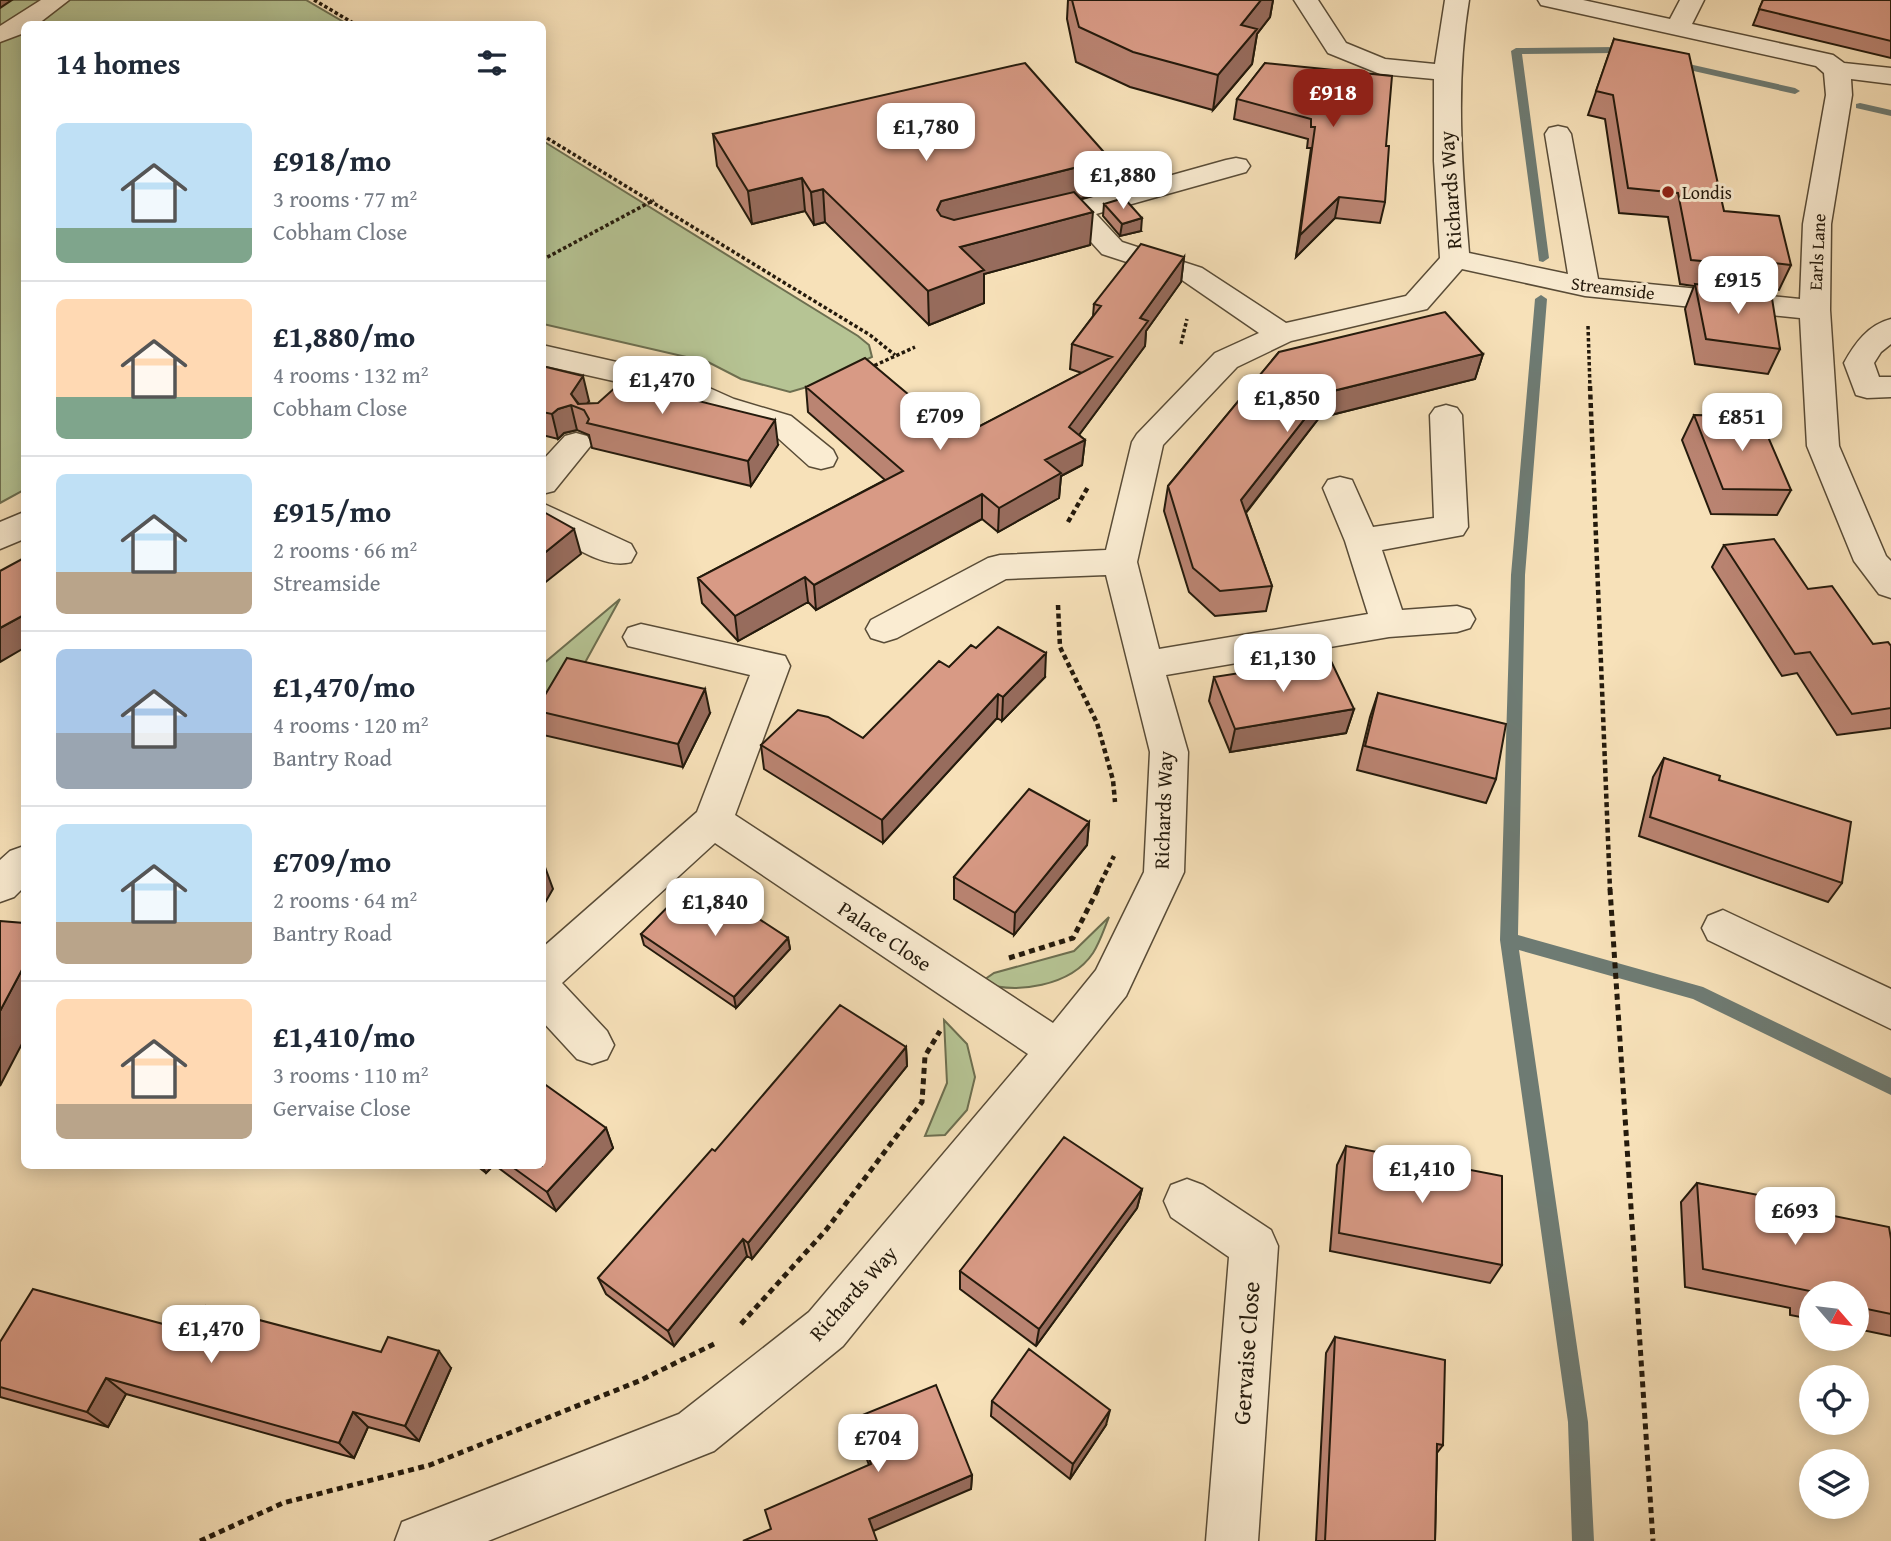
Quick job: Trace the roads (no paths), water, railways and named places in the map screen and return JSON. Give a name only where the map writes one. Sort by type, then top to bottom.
[{"type":"street","points":[[27,21],[57,0]]},
{"type":"street","points":[[1306,0],[1337,48],[1380,66],[1447,73]]},
{"type":"street","name":"Richards Way","points":[[421,1541],[696,1433],[826,1329],[1111,983],[1164,872],[1169,752],[1144,665],[1120,562],[1148,442],[1226,360],[1281,334],[1416,303],[1455,259],[1445,110],[1457,0]]},
{"type":"street","points":[[1550,0],[1824,60],[1837,70],[1891,76]]},
{"type":"street","points":[[1678,28],[1692,0]]},
{"type":"street","points":[[0,35],[21,25]]},
{"type":"street","name":"Earls Lane","points":[[1837,70],[1839,95],[1817,224],[1816,361],[1823,446],[1871,561],[1891,585]]},
{"type":"street","points":[[1558,134],[1585,287]]},
{"type":"street","points":[[1016,227],[1079,212],[1236,166]]},
{"type":"street","points":[[1079,212],[1112,248],[1192,274],[1281,334]]},
{"type":"street","name":"Streamside","points":[[1455,259],[1585,287],[1815,310]]},
{"type":"street","points":[[1891,328],[1869,346],[1859,362],[1867,388],[1891,387]]},
{"type":"street","points":[[546,357],[620,386],[676,385],[723,406],[780,423],[821,458]]},
{"type":"street","points":[[1816,361],[1859,362]]},
{"type":"street","points":[[1362,541],[1451,527],[1446,415]]},
{"type":"street","points":[[546,478],[576,444]]},
{"type":"street","points":[[1340,488],[1362,541],[1389,624]]},
{"type":"street","points":[[546,517],[619,553]]},
{"type":"street","points":[[0,537],[21,526]]},
{"type":"street","points":[[884,629],[1000,567],[1120,562]]},
{"type":"street","points":[[1144,665],[1389,624],[1457,619]]},
{"type":"street","points":[[546,971],[713,821],[772,666],[641,637]]},
{"type":"street","name":"Palace Close","points":[[713,821],[1058,1050]]},
{"type":"street","points":[[0,885],[21,866]]},
{"type":"street","points":[[1723,928],[1891,1010]]},
{"type":"street","points":[[546,995],[592,1045]]},
{"type":"street","name":"Gervaise Close","points":[[1187,1201],[1254,1245],[1232,1541]]},
{"type":"waterway","points":[[1543,258],[1516,51],[1616,50],[1629,53]]},
{"type":"waterway","points":[[1671,63],[1795,91]]},
{"type":"waterway","points":[[1860,106],[1891,113]]},
{"type":"waterway","points":[[1509,940],[1518,575],[1541,299]]},
{"type":"waterway","points":[[1509,940],[1697,992],[1891,1087]]},
{"type":"waterway","points":[[1509,940],[1578,1422],[1583,1541]]},
{"type":"place","name":"Londis","points":[[1668,192]]}]
